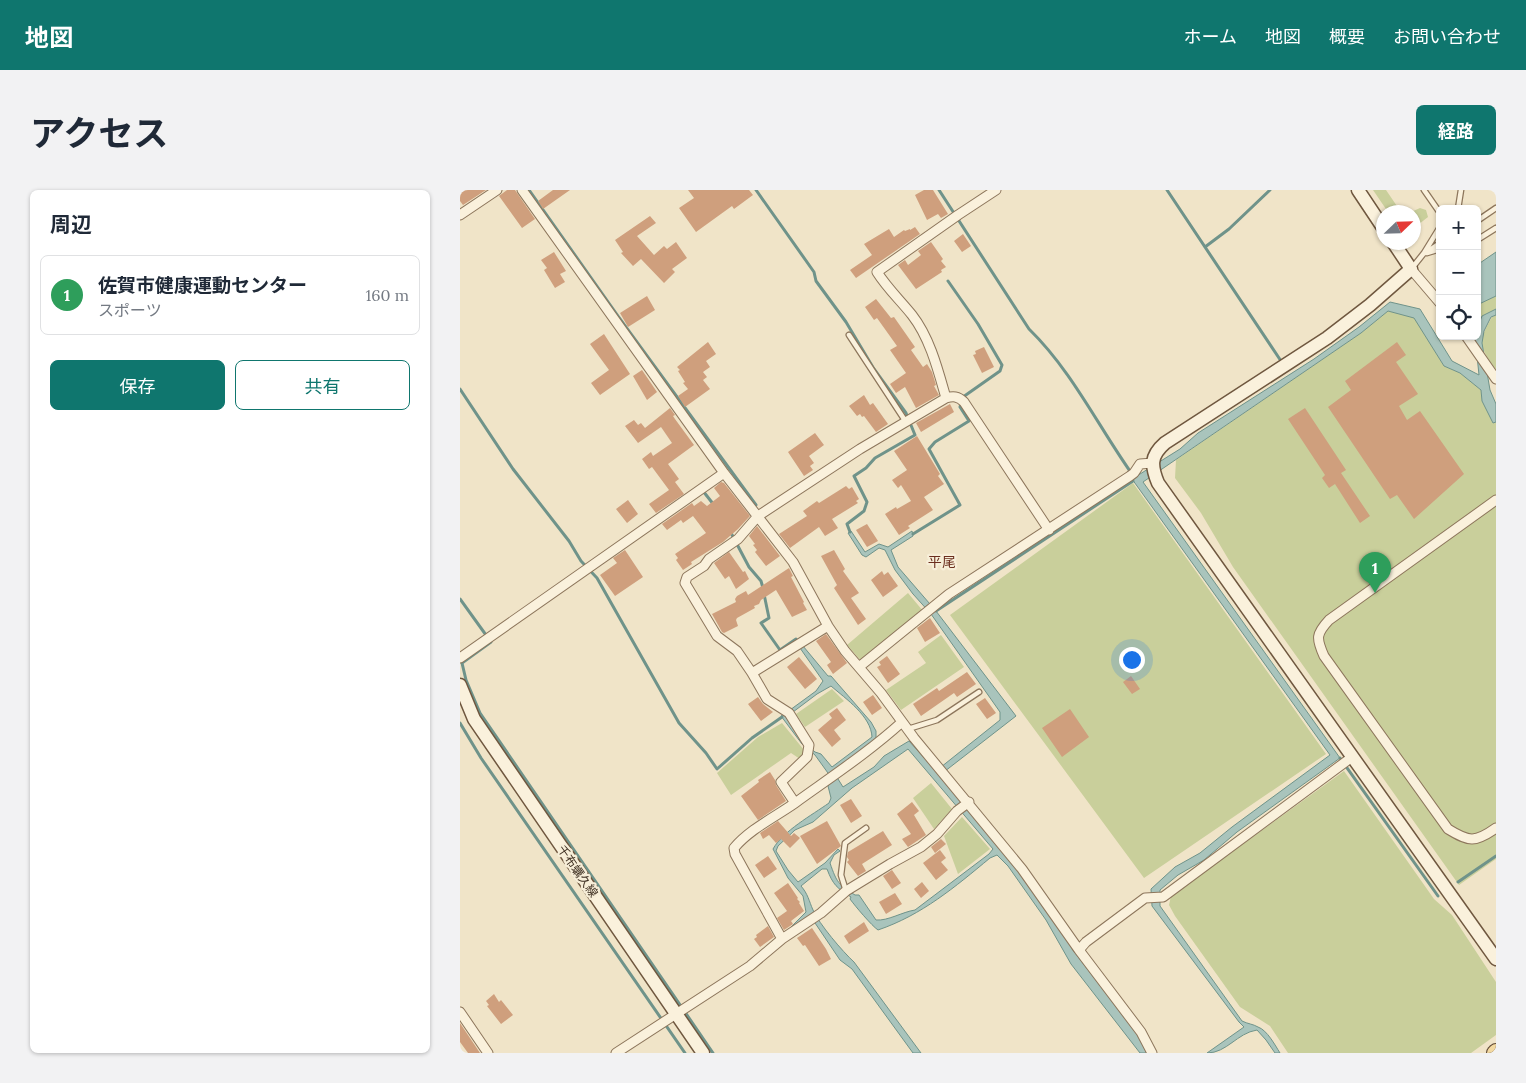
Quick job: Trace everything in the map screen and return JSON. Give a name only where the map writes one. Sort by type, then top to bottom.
[{"type":"street","points":[[460,215],[497,190]]},
{"type":"street","points":[[522,190],[724,474],[793,562],[828,626],[846,651],[1022,869],[1079,950],[1141,1032],[1152,1053]]},
{"type":"street","points":[[946,398],[935,361],[923,333],[912,315],[886,286],[877,272],[955,216],[996,190]]},
{"type":"street","points":[[1358,190],[1376,217]]},
{"type":"street","points":[[1398,250],[1411,269],[1436,298]]},
{"type":"street","points":[[1411,269],[1370,305],[1327,338],[1165,443],[1156,450],[1153,463],[1156,479],[1347,761],[1496,959]]},
{"type":"street","points":[[1469,340],[1496,379]]},
{"type":"street","points":[[795,803],[780,782],[807,757],[808,748],[789,713],[767,699],[737,651],[717,636],[686,583],[687,577],[735,541],[758,516],[860,449],[952,396],[962,400],[1049,530]]},
{"type":"street","points":[[859,667],[949,594],[1132,474],[1140,464],[1153,463]]},
{"type":"street","points":[[460,658],[724,474]]},
{"type":"street","points":[[1496,500],[1329,620],[1320,630],[1318,644],[1324,656],[1448,829],[1460,837],[1473,840],[1487,835],[1496,828]]},
{"type":"street","points":[[752,673],[828,626]]},
{"type":"street","name":"千布蠣久線","points":[[460,685],[474,719],[674,1014],[703,1053]]},
{"type":"street","points":[[782,939],[735,854],[734,848],[743,838],[905,725]]},
{"type":"street","points":[[1079,950],[1086,942],[1145,898],[1161,897],[1347,761]]},
{"type":"street","points":[[616,1053],[750,966],[782,939],[821,913],[846,890],[922,847],[937,834],[957,811],[969,802]]},
{"type":"street","points":[[460,1012],[488,1053]]},
{"type":"lane","points":[[1424,190],[1436,207]]},
{"type":"lane","points":[[1459,205],[1462,190]]},
{"type":"lane","points":[[1481,218],[1496,208]]},
{"type":"lane","points":[[1481,237],[1496,228]]},
{"type":"lane","points":[[1411,269],[1424,254],[1436,234]]},
{"type":"lane","points":[[1424,254],[1436,246]]},
{"type":"lane","points":[[1424,254],[1437,250]]},
{"type":"lane","points":[[849,335],[909,420]]},
{"type":"lane","points":[[905,725],[937,720],[979,692]]},
{"type":"lane","points":[[846,890],[841,875],[845,843],[866,828]]},
{"type":"green space","points":[[1373,190],[1386,190],[1396,205],[1383,205]]},
{"type":"green space","points":[[1421,208],[1426,210],[1428,217],[1421,222]]},
{"type":"green space","points":[[1496,296],[1496,309],[1482,316],[1481,319],[1481,303]]},
{"type":"green space","points":[[1388,311],[1414,317],[1444,366],[1460,373],[1481,390],[1482,401],[1494,423],[1496,422],[1496,859],[1459,885],[1233,567],[1201,513],[1175,478],[1176,460],[1361,333]]},
{"type":"green space","points":[[1496,315],[1496,370],[1483,350],[1482,339],[1492,317]]},
{"type":"green space","points":[[1133,483],[1326,754],[1144,878],[950,615]]},
{"type":"green space","points":[[908,593],[923,611],[862,662],[847,645]]},
{"type":"green space","points":[[941,635],[964,667],[901,710],[886,690],[926,663],[918,652]]},
{"type":"green space","points":[[832,689],[844,701],[805,727],[796,714]]},
{"type":"green space","points":[[782,723],[804,750],[800,759],[791,753],[731,795],[717,773],[758,737]]},
{"type":"green space","points":[[1344,771],[1434,899],[1452,915],[1496,982],[1496,1035],[1471,1053],[1288,1053],[1270,1026],[1240,1007],[1169,905],[1171,896]]},
{"type":"green space","points":[[931,783],[952,809],[934,829],[913,798]]},
{"type":"green space","points":[[962,817],[990,849],[958,874],[944,836]]},
{"type":"water","points":[[1496,252],[1496,296],[1481,303],[1481,295],[1481,262]]},
{"type":"water","points":[[1390,302],[1420,309],[1436,335],[1436,340],[1439,340],[1452,361],[1479,375],[1475,340],[1481,340],[1482,316],[1496,309],[1496,315],[1491,317],[1484,331],[1482,343],[1490,390],[1496,404],[1496,422],[1493,423],[1482,401],[1481,390],[1460,373],[1444,366],[1414,318],[1388,311],[1361,333],[1143,482],[1340,758],[1237,832],[1204,860],[1178,875],[1160,890],[1160,906],[1242,1021],[1265,1031],[1280,1053],[1275,1053],[1257,1030],[1244,1035],[1220,1050],[1207,1053],[1244,1027],[1152,906],[1151,889],[1175,867],[1200,853],[1330,755],[1132,479],[1180,449],[1198,433],[1314,359]]},
{"type":"water","points":[[851,531],[865,552],[879,544],[888,547],[912,531],[913,536],[891,550],[898,567],[936,611],[1016,716],[940,775],[1013,863],[1073,947],[1072,949],[1136,1032],[1147,1053],[1140,1053],[1071,964],[1046,920],[1008,866],[997,855],[990,858],[951,890],[924,908],[878,930],[850,899],[851,897],[836,886],[827,869],[822,869],[801,886],[820,923],[854,962],[921,1053],[913,1053],[852,969],[840,960],[811,917],[785,933],[806,912],[803,896],[788,878],[773,849],[791,830],[829,803],[831,798],[828,786],[833,780],[815,755],[802,744],[781,716],[784,714],[801,740],[815,752],[821,754],[832,767],[872,737],[871,729],[863,715],[831,686],[793,712],[790,710],[816,691],[823,681],[800,648],[803,646],[828,676],[831,676],[871,722],[876,731],[876,739],[833,771],[843,787],[874,767],[884,756],[909,741],[936,771],[1000,720],[1000,712],[931,614],[895,570],[885,550],[879,548],[866,557],[862,555],[848,533]],"holes":[[[908,749],[993,849],[915,910],[876,920],[859,895],[855,895],[845,888],[837,879],[830,863],[834,855],[840,851],[838,849],[825,863],[798,882],[776,851],[778,846],[795,830],[813,822],[852,788]]]},
{"type":"building","points":[[460,190],[486,190],[463,205],[460,201]]},
{"type":"building","points":[[507,190],[515,190],[535,219],[522,228],[499,196]]},
{"type":"building","points":[[553,190],[570,190],[543,209],[538,201]]},
{"type":"building","points":[[688,190],[749,190],[753,195],[734,209],[732,206],[696,232],[679,208],[694,198]]},
{"type":"building","points":[[924,190],[933,190],[948,214],[941,218],[938,214],[927,220],[915,195]]},
{"type":"building","points":[[650,216],[656,223],[637,236],[654,255],[664,246],[667,249],[676,242],[687,258],[672,269],[675,272],[664,283],[641,259],[633,266],[621,253],[623,252],[615,240]]},
{"type":"building","points":[[915,227],[920,234],[856,278],[850,270],[872,255],[864,244],[889,229],[894,237],[904,230],[910,230]]},
{"type":"building","points":[[963,234],[971,246],[962,252],[954,241]]},
{"type":"building","points":[[931,242],[943,259],[941,261],[946,267],[941,270],[942,272],[916,289],[898,265],[905,260],[908,265],[921,255],[918,251]]},
{"type":"building","points":[[554,252],[566,271],[560,274],[565,282],[555,288],[544,270],[547,268],[541,260]]},
{"type":"building","points":[[647,296],[655,310],[628,327],[620,313]]},
{"type":"building","points":[[876,299],[891,318],[894,317],[915,347],[911,350],[923,367],[927,364],[932,372],[936,385],[934,386],[939,395],[916,408],[905,387],[896,393],[890,384],[906,373],[890,350],[897,346],[877,318],[874,320],[865,307]]},
{"type":"building","points":[[604,334],[630,374],[600,395],[591,383],[609,370],[590,344]]},
{"type":"building","points":[[708,342],[716,354],[706,361],[710,367],[703,372],[707,377],[703,380],[710,389],[685,407],[678,396],[688,389],[683,383],[685,382],[677,367]]},
{"type":"building","points":[[1397,342],[1406,355],[1396,362],[1418,394],[1399,406],[1407,420],[1420,411],[1464,474],[1414,519],[1397,495],[1390,499],[1328,407],[1351,390],[1345,381]]},
{"type":"building","points":[[984,347],[994,367],[982,373],[973,355],[976,354],[975,351]]},
{"type":"building","points":[[642,370],[657,392],[647,400],[633,376]]},
{"type":"building","points":[[864,395],[870,405],[873,403],[888,424],[876,432],[864,416],[862,417],[860,414],[857,416],[849,406]]},
{"type":"building","points":[[950,404],[954,412],[921,432],[916,423]]},
{"type":"building","points":[[670,408],[675,415],[673,416],[694,445],[668,464],[679,479],[675,482],[684,494],[656,513],[649,504],[669,490],[652,467],[649,469],[642,459],[651,452],[653,456],[672,443],[661,427],[638,443],[625,426],[634,420],[638,425],[641,423],[645,428]]},
{"type":"building","points":[[1305,408],[1346,470],[1341,473],[1370,516],[1360,523],[1335,484],[1329,488],[1322,478],[1325,475],[1288,419]]},
{"type":"building","points":[[815,433],[824,445],[809,456],[814,463],[810,466],[813,470],[804,476],[788,452]]},
{"type":"building","points":[[917,436],[944,484],[924,497],[933,510],[908,526],[910,528],[899,535],[885,514],[911,501],[901,485],[898,488],[892,480],[907,470],[894,451]]},
{"type":"building","points":[[721,482],[724,483],[750,516],[723,542],[691,562],[692,564],[683,570],[676,560],[678,558],[675,554],[706,533],[693,516],[683,523],[681,520],[667,530],[662,524],[692,503],[694,506],[701,501],[707,506],[720,496],[714,488]]},
{"type":"building","points":[[846,486],[849,489],[852,487],[859,499],[856,501],[858,503],[832,519],[838,528],[825,536],[819,527],[790,548],[779,534],[807,516],[803,511],[817,501],[819,503]]},
{"type":"building","points":[[628,500],[638,514],[627,523],[616,509]]},
{"type":"building","points":[[867,524],[878,541],[867,547],[856,530]]},
{"type":"building","points":[[757,526],[780,556],[766,566],[755,552],[757,550],[753,545],[755,544],[749,536]]},
{"type":"building","points":[[625,550],[643,577],[615,596],[600,575],[617,563],[613,558]]},
{"type":"building","points":[[834,550],[845,569],[843,571],[859,593],[851,598],[866,619],[858,625],[834,588],[837,585],[821,556]]},
{"type":"building","points":[[729,552],[743,572],[745,571],[749,579],[736,589],[729,576],[725,579],[714,563]]},
{"type":"building","points":[[789,568],[793,576],[791,577],[807,610],[792,617],[776,590],[754,606],[755,608],[737,618],[738,626],[724,633],[722,632],[712,614],[736,602],[737,596],[746,591],[748,595]]},
{"type":"building","points":[[882,571],[884,575],[888,572],[898,586],[883,597],[871,580]]},
{"type":"building","points":[[930,618],[940,633],[925,642],[917,628]]},
{"type":"building","points":[[826,634],[847,663],[833,674],[827,665],[831,662],[816,641]]},
{"type":"building","points":[[887,656],[900,674],[888,683],[877,667],[881,665],[879,662]]},
{"type":"building","points":[[799,657],[817,679],[805,689],[787,667]]},
{"type":"building","points":[[967,672],[976,684],[957,697],[954,693],[921,716],[913,704],[937,688],[939,691]]},
{"type":"building","points":[[1131,676],[1140,689],[1132,694],[1123,682]]},
{"type":"building","points":[[873,695],[882,708],[872,715],[863,702]]},
{"type":"building","points":[[758,697],[773,712],[761,721],[748,704]]},
{"type":"building","points":[[985,698],[996,713],[987,719],[976,704]]},
{"type":"building","points":[[837,708],[846,720],[834,730],[841,739],[832,747],[818,730],[832,718],[829,714]]},
{"type":"building","points":[[1070,709],[1089,737],[1062,757],[1042,728]]},
{"type":"building","points":[[770,772],[786,801],[758,820],[741,796]]},
{"type":"building","points":[[851,799],[862,816],[851,823],[840,805]]},
{"type":"building","points":[[912,802],[919,811],[914,815],[926,835],[908,847],[902,839],[911,834],[897,814]]},
{"type":"building","points":[[778,821],[791,836],[794,833],[800,838],[790,848],[781,839],[776,843],[769,835],[763,839],[760,833]]},
{"type":"building","points":[[827,821],[841,846],[817,864],[800,836]]},
{"type":"building","points":[[883,831],[892,845],[862,864],[866,871],[858,876],[847,862],[849,860],[847,857],[848,852]]},
{"type":"building","points":[[941,839],[946,844],[935,853],[931,847]]},
{"type":"building","points":[[940,850],[946,858],[941,862],[948,870],[936,880],[923,863]]},
{"type":"building","points":[[768,856],[777,869],[764,878],[755,865]]},
{"type":"building","points":[[892,870],[901,883],[892,889],[883,876]]},
{"type":"building","points":[[922,882],[929,891],[921,898],[914,889]]},
{"type":"building","points":[[788,883],[804,911],[791,921],[793,924],[784,930],[777,918],[787,911],[774,893]]},
{"type":"building","points":[[895,893],[902,904],[886,914],[879,902]]},
{"type":"building","points":[[864,922],[869,931],[849,944],[844,936]]},
{"type":"building","points":[[768,926],[774,937],[760,947],[754,939],[757,937],[756,935]]},
{"type":"building","points":[[812,928],[831,959],[819,966],[805,945],[803,946],[797,938]]},
{"type":"building","points":[[494,994],[499,1002],[501,1000],[513,1015],[501,1024],[487,1006],[489,1005],[486,1001]]},
{"type":"building","points":[[460,1023],[480,1053],[468,1053],[460,1042]]},
{"type":"waterway","points":[[529,190],[756,505]]},
{"type":"waterway","points":[[756,190],[814,272],[816,281],[846,322],[874,369],[906,413],[915,435],[875,458],[866,468],[854,476],[867,502],[864,511],[847,524],[850,532]]},
{"type":"waterway","points":[[939,190],[1029,329],[1072,381],[1132,474]]},
{"type":"waterway","points":[[1167,190],[1283,364]]},
{"type":"waterway","points":[[1205,247],[1229,229],[1270,190]]},
{"type":"waterway","points":[[913,534],[960,505],[929,449],[935,442],[969,421],[960,407],[963,397],[1000,371],[1002,365],[978,324],[948,281]]},
{"type":"waterway","points":[[460,389],[513,469],[569,541],[581,561],[597,578],[679,723],[706,753],[717,769],[752,738],[782,717]]},
{"type":"waterway","points":[[936,611],[1133,481]]},
{"type":"waterway","points":[[703,491],[714,505]]},
{"type":"waterway","points":[[730,531],[749,567],[761,581],[763,588]]},
{"type":"waterway","points":[[764,594],[769,618],[761,623],[780,650],[796,639]]},
{"type":"waterway","points":[[460,599],[491,642],[462,663],[466,680],[480,713],[713,1053]]},
{"type":"waterway","points":[[460,723],[481,758],[685,1053]]},
{"type":"waterway","points":[[1340,758],[1438,896]]},
{"type":"waterway","points":[[1458,882],[1496,856]]},
{"type":"place","name":"佐賀市健康運動センター","points":[[1375,593]]},
{"type":"district","name":"平尾","points":[[942,562]]}]
